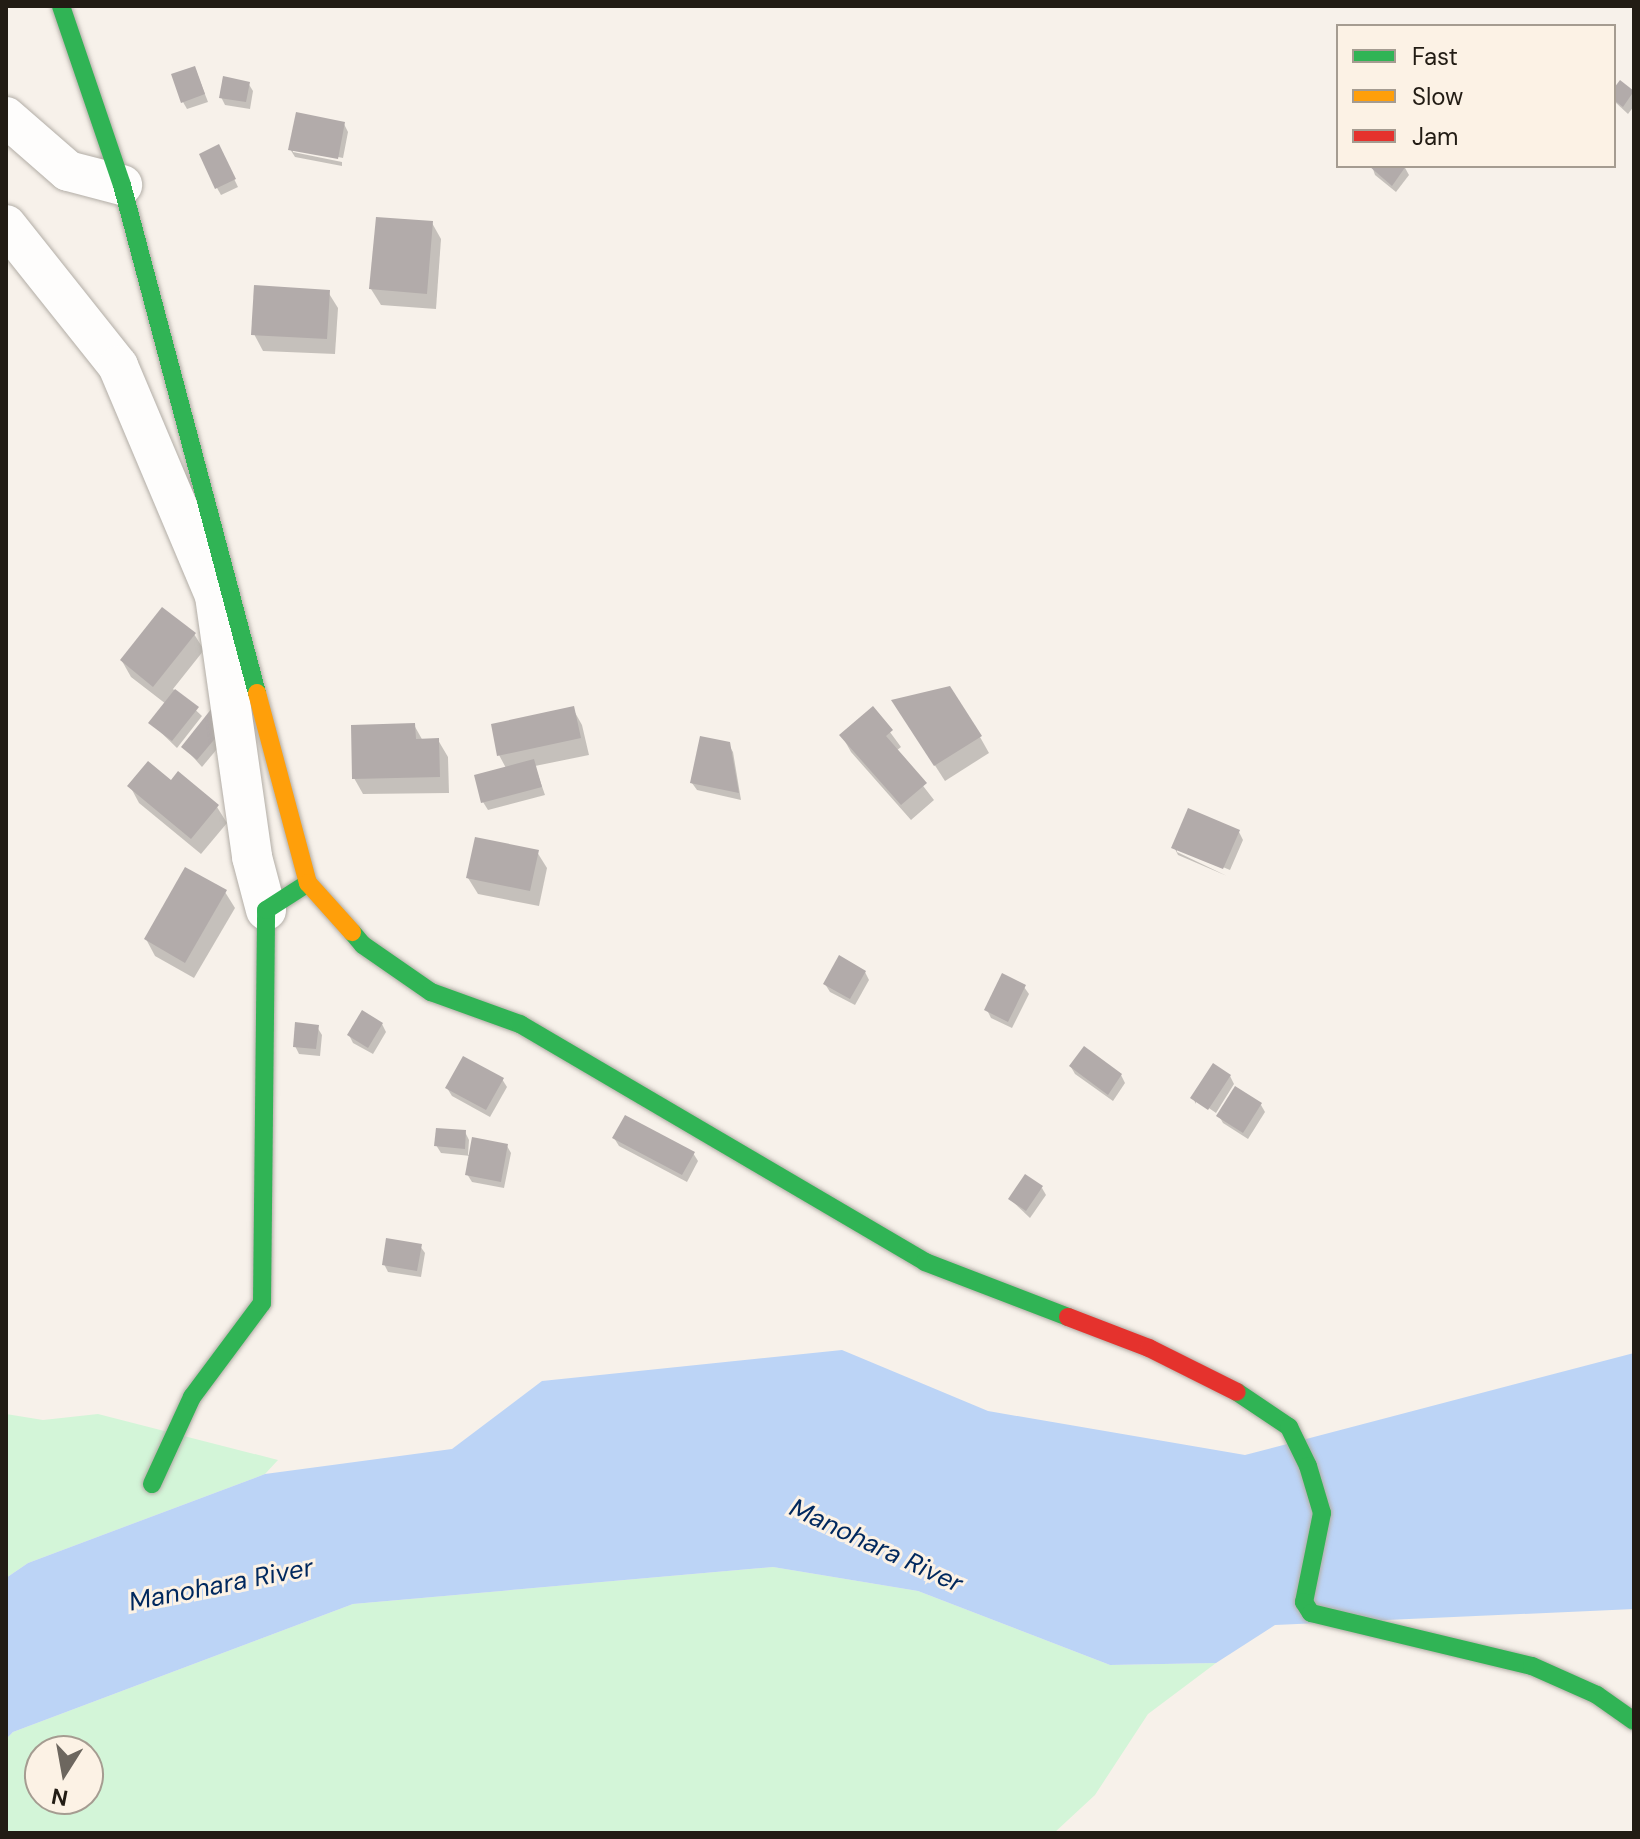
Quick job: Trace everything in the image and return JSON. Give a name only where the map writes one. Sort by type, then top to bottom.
[{"type":"street","points":[[61,6],[122,185],[308,883],[363,945],[431,992],[520,1024],[925,1262],[1149,1348],[1255,1401],[1289,1427],[1308,1466],[1322,1513],[1304,1602],[1316,1616],[1532,1666],[1597,1695],[1634,1721]]},
{"type":"street","points":[[6,117],[68,171],[122,185]]},
{"type":"street","points":[[6,225],[118,366],[215,596],[252,857],[266,910],[262,1303],[192,1397],[152,1484]]},
{"type":"street","points":[[266,910],[308,883]]},
{"type":"green space","points":[[6,1414],[43,1420],[98,1414],[278,1460],[265,1474],[28,1563],[6,1578]]},
{"type":"green space","points":[[773,1567],[918,1591],[1110,1665],[1216,1663],[1148,1714],[1095,1795],[1054,1833],[6,1833],[6,1739],[13,1732],[353,1604]]},
{"type":"water","name":"Manohara River","points":[[842,1350],[988,1411],[1245,1455],[1634,1353],[1634,1609],[1275,1625],[1216,1663],[1110,1665],[918,1591],[773,1567],[353,1604],[13,1732],[6,1739],[6,1578],[28,1563],[265,1474],[452,1449],[542,1381]]},
{"type":"building","points":[[195,66],[205,94],[181,103],[171,74]]},
{"type":"building","points":[[223,76],[250,82],[246,102],[219,98]]},
{"type":"building","points":[[1620,80],[1634,91],[1623,107],[1616,102],[1616,85]]},
{"type":"building","points":[[296,112],[345,122],[338,159],[288,150]]},
{"type":"building","points":[[219,144],[236,179],[215,189],[199,154]]},
{"type":"building","points":[[1371,168],[1405,168],[1392,186]]},
{"type":"building","points":[[376,217],[433,221],[427,294],[369,289]]},
{"type":"building","points":[[254,285],[330,290],[327,339],[251,335]]},
{"type":"building","points":[[162,607],[196,633],[153,687],[120,660]]},
{"type":"building","points":[[950,686],[982,736],[934,766],[891,700]]},
{"type":"building","points":[[175,689],[199,707],[172,741],[148,723]]},
{"type":"building","points":[[574,706],[581,738],[497,756],[491,724]]},
{"type":"building","points":[[873,706],[893,730],[886,736],[927,783],[901,805],[839,735]]},
{"type":"building","points":[[212,708],[229,722],[197,760],[181,747]]},
{"type":"building","points":[[415,723],[416,739],[439,738],[440,777],[352,779],[351,725]]},
{"type":"building","points":[[700,736],[730,742],[739,793],[690,783]]},
{"type":"building","points":[[534,759],[542,787],[481,803],[474,775]]},
{"type":"building","points":[[148,761],[171,780],[178,771],[219,805],[191,839],[127,786]]},
{"type":"building","points":[[1188,808],[1240,830],[1223,869],[1171,848]]},
{"type":"building","points":[[475,837],[539,850],[530,891],[466,878]]},
{"type":"building","points":[[185,867],[227,890],[185,963],[144,939]]},
{"type":"building","points":[[839,955],[866,971],[850,999],[823,984]]},
{"type":"building","points":[[1002,973],[1026,985],[1008,1022],[984,1010]]},
{"type":"building","points":[[362,1010],[383,1023],[368,1048],[347,1035]]},
{"type":"building","points":[[295,1022],[319,1025],[316,1049],[293,1047]]},
{"type":"building","points":[[1084,1046],[1122,1074],[1108,1095],[1069,1066]]},
{"type":"building","points":[[463,1056],[504,1078],[486,1110],[445,1088]]},
{"type":"building","points":[[1213,1063],[1231,1075],[1208,1110],[1190,1098]]},
{"type":"building","points":[[1235,1086],[1262,1103],[1243,1133],[1216,1116]]},
{"type":"building","points":[[625,1115],[695,1152],[682,1175],[612,1138]]},
{"type":"building","points":[[436,1128],[466,1130],[465,1149],[434,1146]]},
{"type":"building","points":[[472,1137],[508,1144],[501,1182],[465,1175]]},
{"type":"building","points":[[1025,1174],[1043,1186],[1026,1211],[1008,1199]]},
{"type":"building","points":[[386,1238],[422,1244],[417,1271],[382,1265]]},
{"type":"traffic: fast","points":[[61,6],[122,185],[257,693]]},
{"type":"traffic: fast","points":[[152,1484],[192,1397],[262,1303],[266,910],[308,883]]},
{"type":"traffic: fast","points":[[352,932],[363,945],[431,992],[520,1024],[925,1262],[1068,1317]]},
{"type":"traffic: fast","points":[[1237,1392],[1289,1427],[1308,1466],[1322,1513],[1304,1602],[1311,1613],[1532,1666],[1597,1695],[1634,1721]]},
{"type":"traffic: slow","points":[[257,693],[308,883],[352,932]]},
{"type":"traffic: jam","points":[[1068,1317],[1149,1348],[1237,1392]]}]
